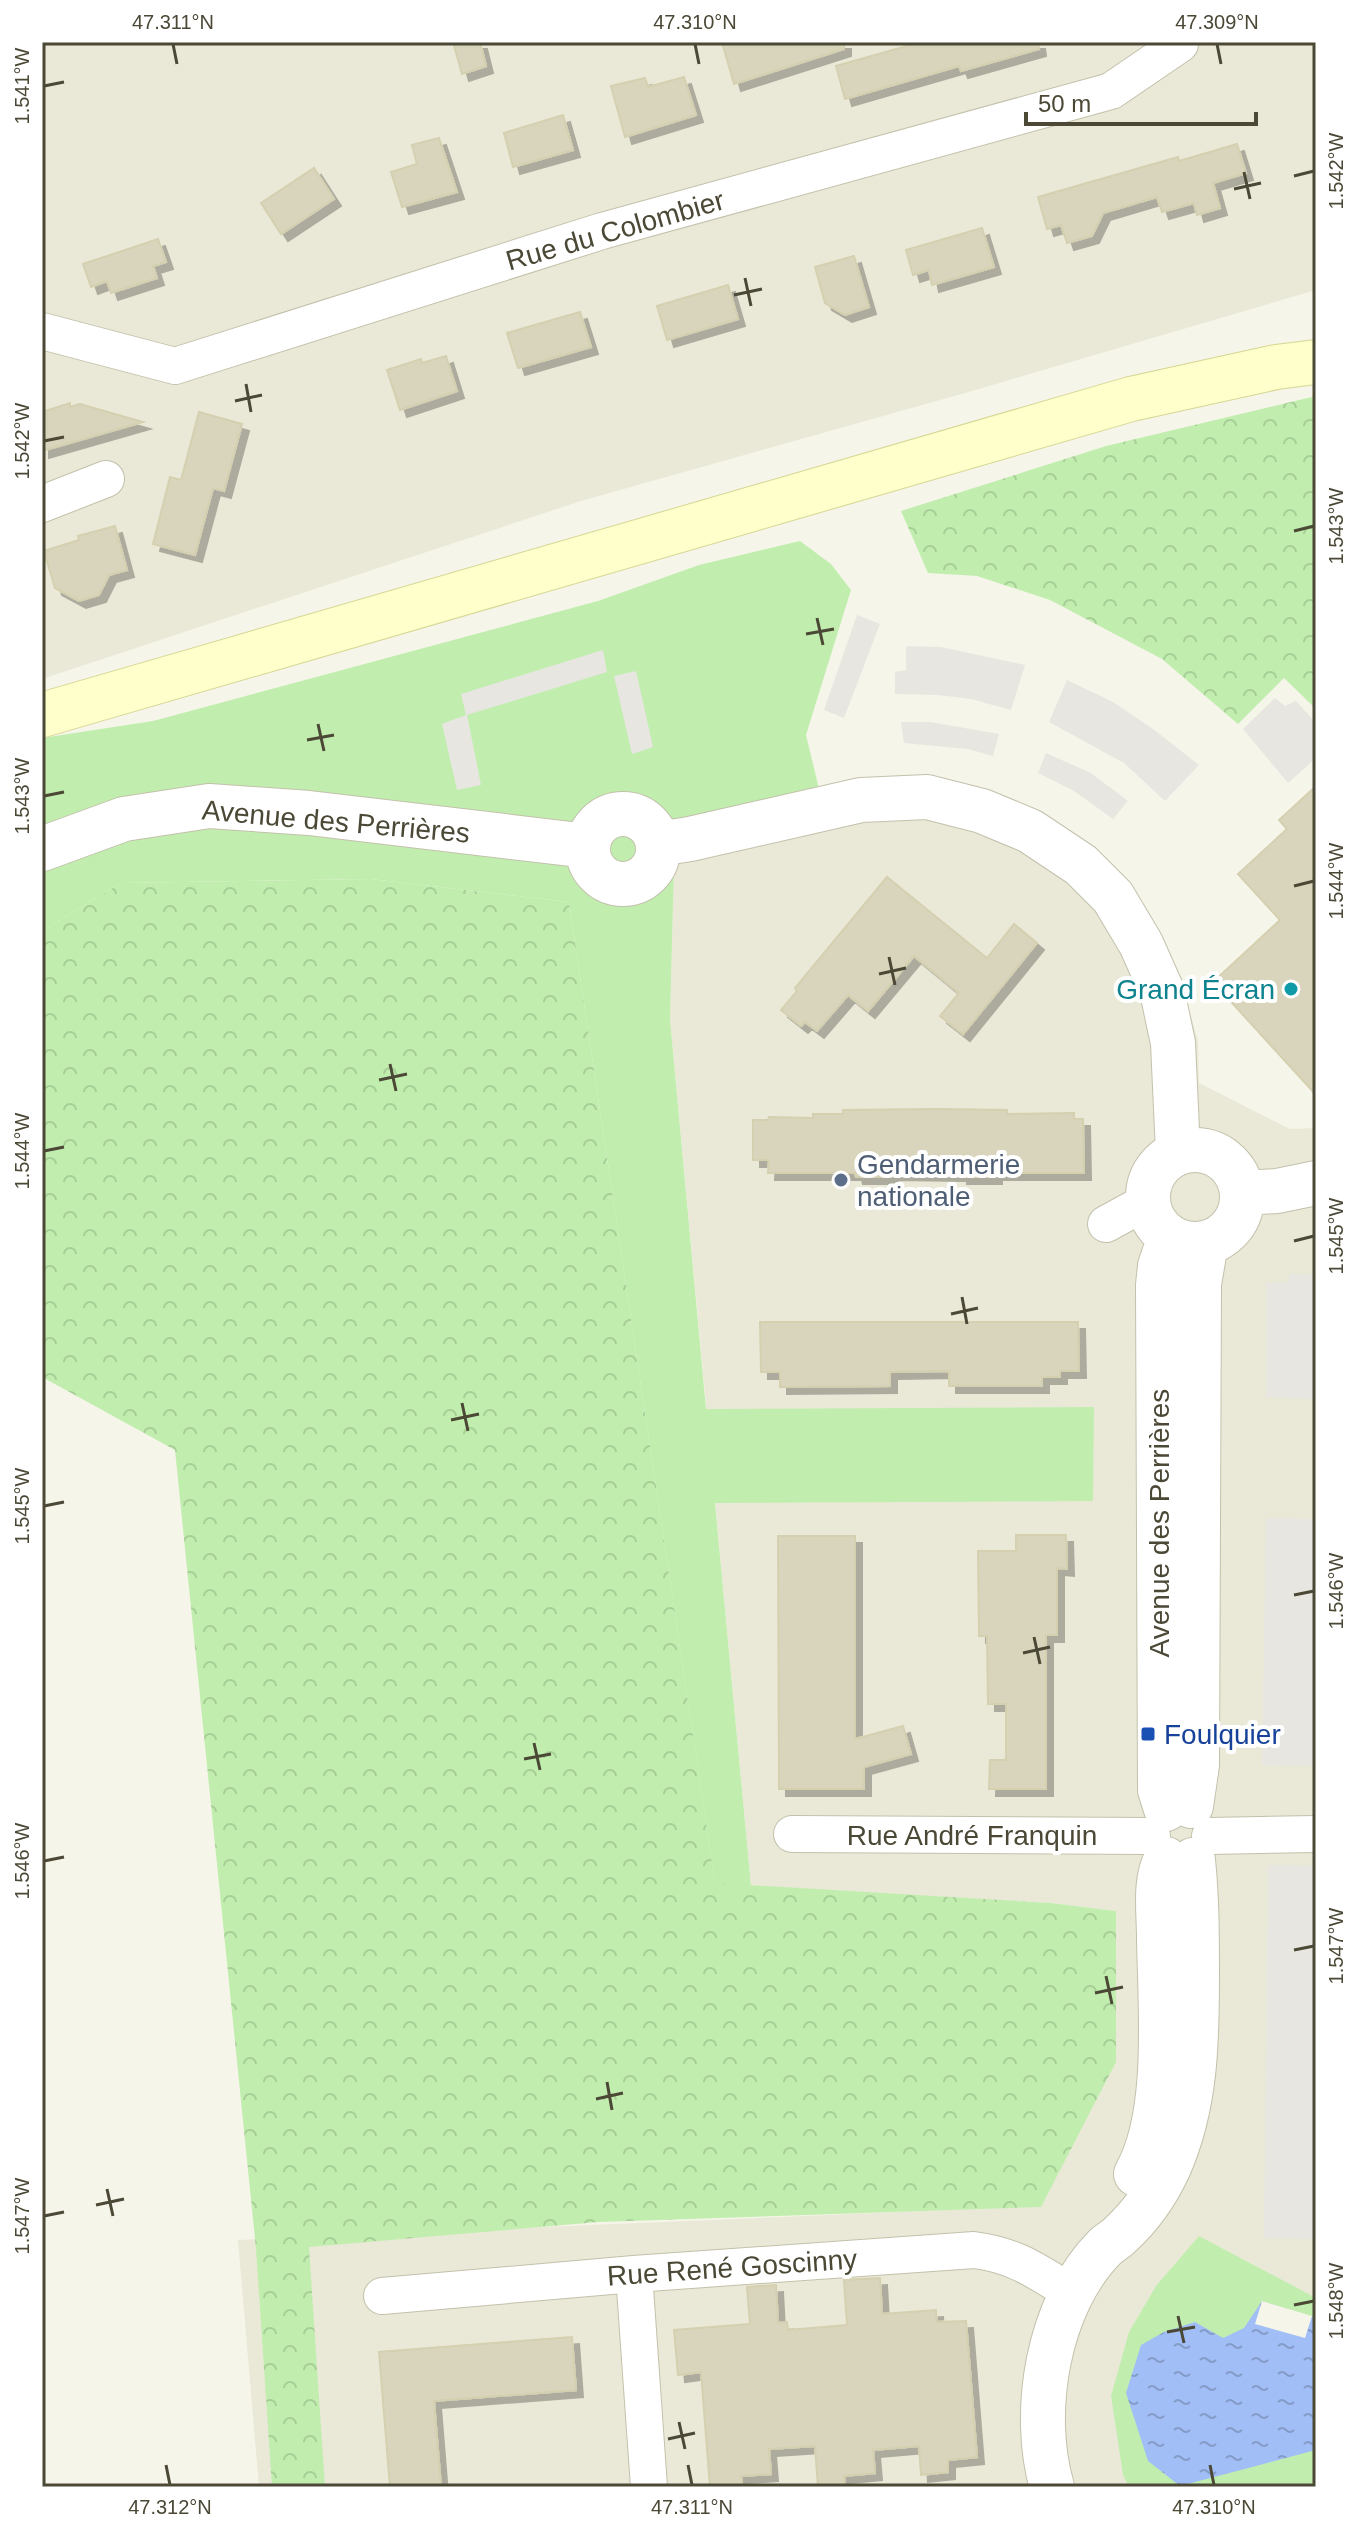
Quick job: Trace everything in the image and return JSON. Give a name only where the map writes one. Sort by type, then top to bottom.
[{"type":"main road","points":[[1131,399],[1263,351],[1316,341]]},
{"type":"main road","points":[[42,715],[1131,399],[1276,367],[1316,362]]},
{"type":"street","name":"Rue du Colombier","points":[[42,331],[175,366],[602,231],[1111,91],[1180,44]]},
{"type":"street","points":[[42,504],[106,479]]},
{"type":"street","name":"Avenue des Perrières","points":[[42,849],[124,819],[209,806],[309,813],[588,846],[590,835],[605,818],[627,814],[648,824],[658,844],[861,800],[927,797],[982,811],[1030,831],[1081,865],[1113,897],[1141,944],[1162,991],[1173,1043],[1178,1152]]},
{"type":"street","points":[[1106,1224],[1226,1233],[1240,1215],[1243,1193],[1236,1172],[1221,1156],[1199,1149],[1178,1152],[1161,1164],[1150,1181],[1175,1227]]},
{"type":"street","points":[[1243,1193],[1277,1191],[1316,1183]]},
{"type":"street","name":"Avenue des Perrières","points":[[1052,2487],[1042,2432],[1043,2396],[1057,2329],[1072,2293],[1104,2248],[1120,2236],[1151,2200],[1169,2167],[1193,2092],[1197,1899],[1180,1834],[1160,1790],[1158,1285],[1160,1266],[1175,1227]]},
{"type":"street","name":"Rue André Franquin","points":[[792,1834],[1316,1834]]},
{"type":"street","name":"Rue René Goscinny","points":[[382,2296],[634,2274],[974,2250],[999,2253],[1072,2293]]},
{"type":"street","points":[[634,2274],[649,2487]]},
{"type":"shaded area","points":[[42,42],[1316,42],[1316,290],[581,501],[42,679]]},
{"type":"shaded area","points":[[857,615],[880,624],[844,718],[824,710]]},
{"type":"shaded area","points":[[906,646],[941,647],[1025,665],[1011,710],[971,699],[895,694],[895,672],[906,670]]},
{"type":"shaded area","points":[[603,650],[607,672],[467,715],[481,785],[457,790],[442,724],[466,715],[461,694]]},
{"type":"shaded area","points":[[636,671],[653,747],[632,754],[614,676]]},
{"type":"shaded area","points":[[1067,680],[1113,702],[1199,765],[1165,801],[1124,763],[1049,722]]},
{"type":"shaded area","points":[[1275,698],[1285,706],[1296,701],[1316,723],[1316,758],[1288,783],[1243,729]]},
{"type":"shaded area","points":[[901,722],[930,722],[999,734],[993,756],[968,749],[904,743]]},
{"type":"shaded area","points":[[1046,753],[1091,773],[1128,801],[1113,819],[1074,791],[1038,773]]},
{"type":"shaded area","points":[[1030,808],[1096,848],[1133,887],[1175,964],[1198,1040],[1199,1083],[1290,1129],[1316,1128],[1316,2487],[259,2487],[238,2240],[1041,2206],[1116,1911],[1051,1903],[751,1886],[670,1019],[675,828]]},
{"type":"shaded area","points":[[1290,1274],[1316,1274],[1316,1301],[1313,1302],[1316,1399],[1266,1397],[1266,1283],[1289,1282]]},
{"type":"shaded area","points":[[1266,1518],[1316,1519],[1316,1766],[1262,1765]]},
{"type":"shaded area","points":[[1268,1865],[1316,1866],[1316,2239],[1264,2238]]},
{"type":"green space","points":[[1316,396],[1316,709],[1284,678],[1238,724],[1162,659],[1050,600],[977,576],[928,573],[901,511],[1106,446]]},
{"type":"green space","points":[[800,541],[831,564],[851,590],[806,735],[821,797],[675,828],[670,1019],[706,1409],[1094,1407],[1093,1501],[715,1503],[751,1886],[715,1884],[569,902],[371,879],[121,883],[42,931],[42,738],[153,721],[598,601],[699,565]]},
{"type":"green space","points":[[371,879],[569,902],[715,1883],[1051,1903],[1116,1911],[1116,2062],[1041,2207],[599,2222],[309,2247],[325,2487],[272,2487],[256,2249],[175,1450],[42,1377],[42,931],[121,883]]},
{"type":"green space","points":[[1199,2236],[1316,2298],[1316,2487],[1129,2487],[1123,2475],[1111,2396],[1129,2332],[1156,2286]]},
{"type":"water","points":[[1262,2301],[1316,2318],[1316,2450],[1180,2486],[1148,2461],[1126,2393],[1141,2345],[1164,2332],[1195,2322],[1223,2338],[1244,2328]]},
{"type":"pier","points":[[1262,2301],[1312,2316],[1305,2338],[1255,2324]]},
{"type":"building","points":[[453,42],[480,42],[486,66],[462,74]]},
{"type":"building","points":[[722,42],[844,42],[844,49],[734,84]]},
{"type":"building","points":[[921,42],[1038,42],[1039,49],[961,71],[959,66],[845,99],[836,66]]},
{"type":"building","points":[[684,77],[696,115],[625,137],[611,86],[645,78],[648,87]]},
{"type":"building","points":[[563,115],[573,150],[513,167],[504,133]]},
{"type":"building","points":[[439,138],[457,192],[402,207],[391,172],[417,164],[412,145]]},
{"type":"building","points":[[1237,144],[1246,173],[1213,183],[1220,208],[1197,215],[1194,203],[1162,212],[1157,197],[1103,213],[1092,236],[1067,243],[1061,225],[1047,229],[1038,197],[1178,157],[1179,161]]},
{"type":"building","points":[[314,168],[334,199],[281,234],[261,203]]},
{"type":"building","points":[[982,228],[994,267],[932,285],[929,270],[913,275],[906,250]]},
{"type":"building","points":[[158,239],[166,262],[153,266],[157,278],[111,293],[107,281],[91,287],[83,264]]},
{"type":"building","points":[[854,256],[869,307],[845,315],[825,303],[815,267]]},
{"type":"building","points":[[728,285],[738,319],[667,340],[657,306]]},
{"type":"building","points":[[580,312],[591,347],[518,368],[507,333]]},
{"type":"building","points":[[446,356],[457,391],[400,410],[387,370],[421,359],[422,363]]},
{"type":"building","points":[[70,403],[70,407],[80,404],[143,422],[42,451],[42,412]]},
{"type":"building","points":[[199,412],[242,424],[224,491],[213,488],[195,555],[153,544],[170,477],[181,480]]},
{"type":"building","points":[[115,526],[127,570],[109,575],[99,595],[79,601],[55,588],[44,551],[79,540],[78,536]]},
{"type":"building","points":[[1316,786],[1316,1095],[1213,982],[1280,920],[1238,874],[1287,829],[1279,820]]},
{"type":"building","points":[[887,877],[987,958],[1014,924],[1037,943],[963,1034],[940,1016],[959,993],[914,956],[868,1011],[848,995],[817,1031],[805,1022],[801,1026],[781,1010],[797,991],[795,988]]},
{"type":"building","points":[[843,1110],[1007,1110],[1007,1114],[1074,1113],[1074,1119],[1083,1119],[1084,1173],[995,1173],[995,1177],[960,1177],[960,1174],[890,1173],[891,1177],[856,1177],[855,1173],[768,1173],[769,1160],[753,1160],[753,1120],[768,1120],[769,1117],[813,1118],[813,1114],[843,1114]]},
{"type":"building","points":[[760,1322],[1078,1322],[1079,1371],[1060,1371],[1060,1377],[1042,1377],[1042,1386],[949,1386],[949,1371],[890,1372],[890,1386],[780,1387],[780,1372],[761,1372]]},
{"type":"building","points":[[1016,1535],[1066,1535],[1067,1569],[1057,1568],[1057,1635],[1046,1635],[1046,1789],[989,1789],[990,1760],[1006,1760],[1006,1704],[988,1704],[987,1636],[979,1636],[978,1551],[1016,1551]]},
{"type":"building","points":[[778,1536],[855,1536],[855,1739],[903,1726],[911,1754],[864,1767],[864,1789],[779,1789]]},
{"type":"building","points":[[880,2278],[882,2314],[936,2310],[937,2322],[966,2321],[977,2457],[948,2460],[948,2472],[921,2475],[919,2446],[873,2450],[875,2473],[844,2476],[845,2487],[818,2487],[815,2446],[769,2449],[771,2474],[741,2476],[742,2487],[710,2487],[701,2372],[678,2375],[674,2330],[750,2324],[747,2287],[776,2285],[778,2323],[787,2322],[788,2330],[847,2325],[844,2280]]},
{"type":"building","points":[[572,2337],[576,2390],[434,2401],[441,2487],[390,2487],[379,2352]]},
{"type":"place","name":"Grand Écran","points":[[1291,989]]},
{"type":"place","name":"Gendarmerie nationale","points":[[841,1180]]},
{"type":"place","name":"Foulquier","points":[[1148,1734]]}]
